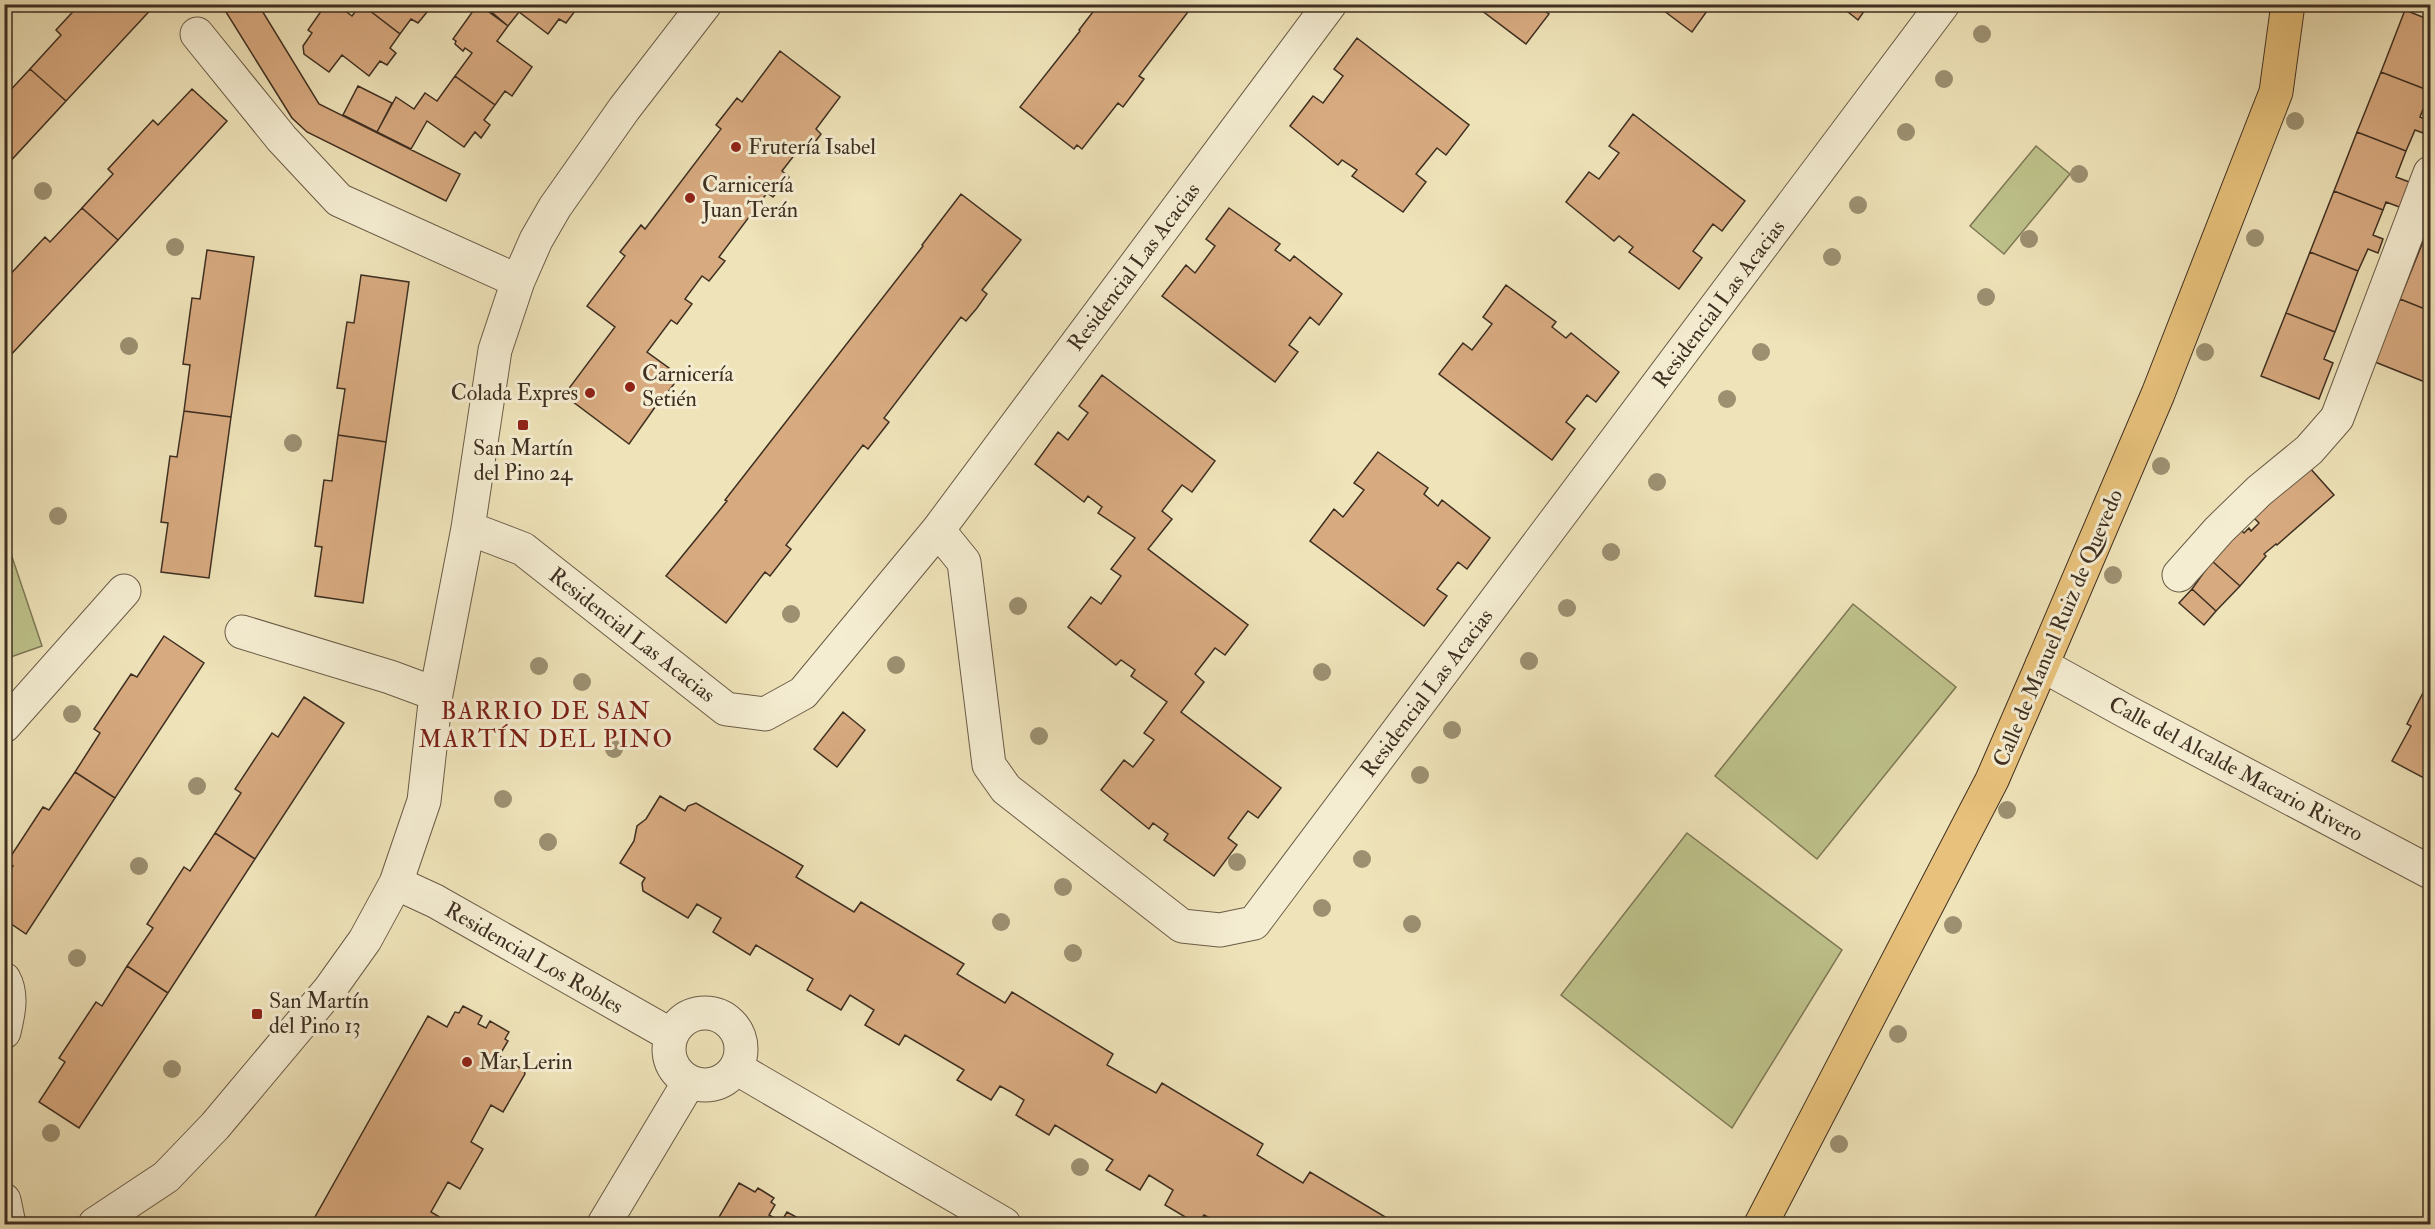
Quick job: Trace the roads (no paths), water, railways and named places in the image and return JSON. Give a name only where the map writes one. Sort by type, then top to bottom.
[{"type":"main road","name":"Calle de Manuel Ruiz de Quevedo","points":[[1761,1224],[1987,790],[2042,665],[2158,394],[2276,92],[2288,4]]},
{"type":"street","points":[[95,1224],[166,1178],[215,1126],[330,989],[365,940],[396,884],[424,801],[436,694],[468,528],[495,350],[518,281],[536,240],[555,207],[624,109],[705,4]]},
{"type":"street","name":"Residencial Las Acacias","points":[[468,528],[523,549],[726,709],[765,714],[803,693],[938,530],[1330,4]]},
{"type":"street","name":"Residencial Las Acacias","points":[[938,530],[964,562],[989,765],[1006,789],[1182,926],[1220,930],[1254,923],[1943,4]]},
{"type":"street","points":[[197,34],[282,139],[339,200],[518,281]]},
{"type":"street","points":[[2180,575],[2218,530],[2259,491],[2309,450],[2337,418],[2430,173]]},
{"type":"street","points":[[4,726],[124,591]]},
{"type":"street","points":[[242,632],[390,677],[436,694]]},
{"type":"street","name":"Calle del Alcalde Macario Rivero","points":[[2042,665],[2430,872]]},
{"type":"street","name":"Residencial Los Robles","points":[[396,884],[435,901],[671,1035]]},
{"type":"street","points":[[4,979],[8,985],[9,1013],[4,1032]]},
{"type":"street","points":[[709,1013],[721,1016],[738,1033],[741,1057],[736,1068],[718,1083],[706,1086],[689,1082],[675,1069],[669,1058],[668,1046],[677,1025],[686,1017],[709,1013]]},
{"type":"street","points":[[736,1068],[1004,1224]]},
{"type":"street","points":[[604,1224],[689,1082]]},
{"type":"street","points":[[4,1200],[9,1224]]},
{"type":"place","name":"Frutería Isabel","points":[[736,147]]},
{"type":"place","name":"Carnicería Juan Terán","points":[[690,198]]},
{"type":"place","name":"Carnicería Setién","points":[[630,387]]},
{"type":"place","name":"Colada Expres","points":[[590,393]]},
{"type":"place","name":"San Martín del Pino 24","points":[[523,425]]},
{"type":"place","name":"San Martín del Pino 13","points":[[257,1014]]},
{"type":"place","name":"Mar Lerin","points":[[467,1062]]},
{"type":"district","name":"BARRIO DE SAN MARTÍN DEL PINO","points":[[546,725]]}]
